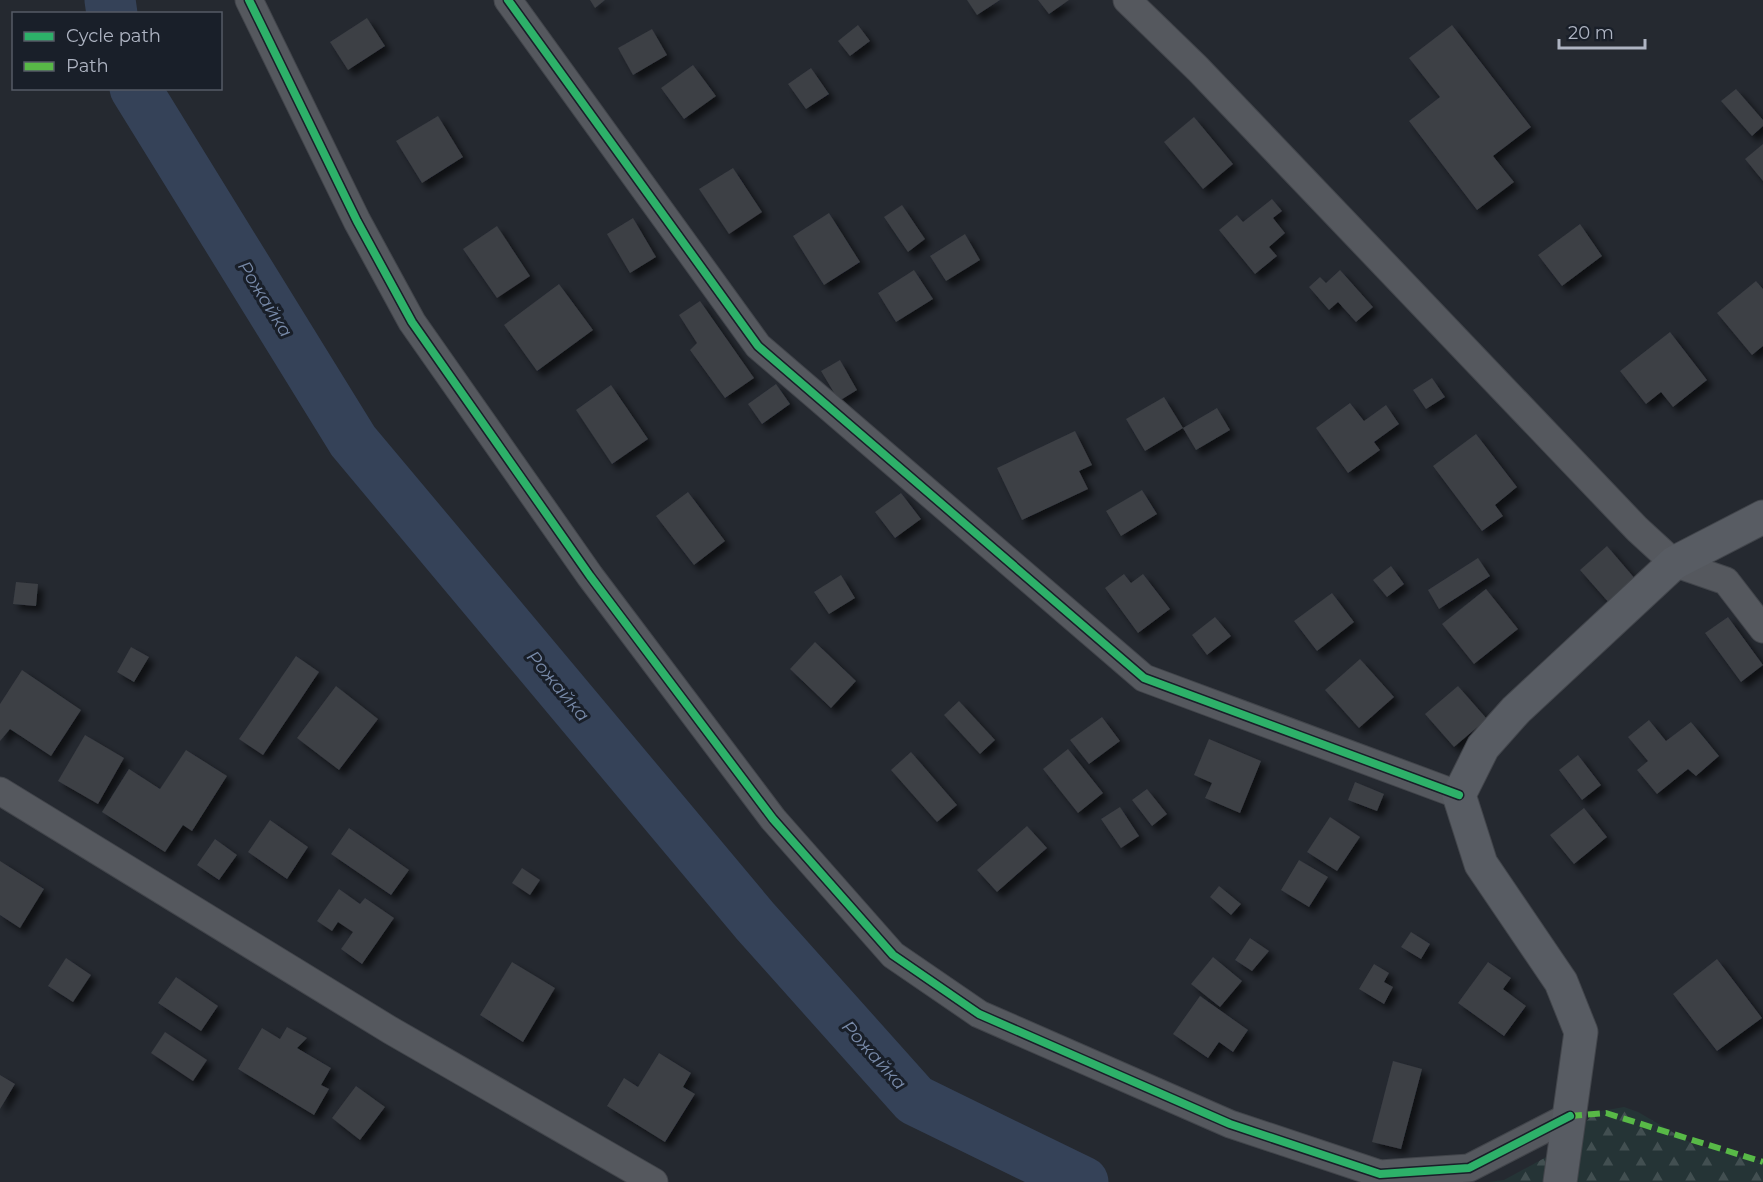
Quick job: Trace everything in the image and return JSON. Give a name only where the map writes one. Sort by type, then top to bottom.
[{"type":"street","points":[[249,0],[357,221],[412,322],[590,576],[773,819],[893,955],[979,1014],[1230,1124],[1380,1174],[1469,1168],[1570,1116]]},
{"type":"street","points":[[508,0],[758,346],[1144,678],[1459,795]]},
{"type":"street","points":[[1127,0],[1198,69],[1621,511],[1674,563],[1726,581],[1763,628]]},
{"type":"street","points":[[1560,1182],[1581,1032],[1561,982],[1481,864],[1459,795],[1483,747],[1516,710],[1674,563],[1763,517]]},
{"type":"street","points":[[0,791],[390,1029],[654,1182]]},
{"type":"green space","points":[[1624,1107],[1638,1112],[1693,1144],[1763,1161],[1763,1182],[1489,1182],[1504,1180],[1550,1155],[1596,1112]]},
{"type":"building","points":[[590,0],[605,0],[595,8]]},
{"type":"building","points":[[967,0],[1000,0],[977,15]]},
{"type":"building","points":[[1038,0],[1069,0],[1049,14]]},
{"type":"building","points":[[367,18],[385,46],[348,70],[330,42]]},
{"type":"building","points":[[858,25],[870,41],[850,56],[838,41]]},
{"type":"building","points":[[1452,25],[1531,127],[1493,156],[1514,182],[1477,210],[1409,121],[1440,97],[1409,58]]},
{"type":"building","points":[[652,29],[667,55],[633,75],[618,48]]},
{"type":"building","points":[[693,65],[716,96],[684,119],[661,88]]},
{"type":"building","points":[[811,68],[829,94],[806,109],[788,84]]},
{"type":"building","points":[[1736,89],[1763,120],[1763,126],[1752,136],[1721,101]]},
{"type":"building","points":[[438,116],[463,157],[422,183],[396,141]]},
{"type":"building","points":[[1194,117],[1233,164],[1203,189],[1164,142]]},
{"type":"building","points":[[1763,144],[1763,181],[1745,159]]},
{"type":"building","points":[[733,168],[762,212],[729,234],[699,189]]},
{"type":"building","points":[[1272,199],[1282,211],[1273,218],[1285,233],[1269,247],[1277,256],[1255,274],[1219,230],[1237,215],[1243,222]]},
{"type":"building","points":[[902,205],[925,239],[908,252],[884,217]]},
{"type":"building","points":[[829,213],[860,262],[824,285],[793,236]]},
{"type":"building","points":[[633,218],[656,257],[630,273],[607,234]]},
{"type":"building","points":[[1580,224],[1602,256],[1562,286],[1538,255]]},
{"type":"building","points":[[497,226],[530,276],[497,298],[463,249]]},
{"type":"building","points":[[965,234],[980,260],[946,281],[930,256]]},
{"type":"building","points":[[914,270],[933,299],[896,322],[878,293]]},
{"type":"building","points":[[1340,270],[1373,307],[1356,322],[1338,302],[1329,310],[1309,287],[1320,277],[1326,283]]},
{"type":"building","points":[[1756,281],[1763,289],[1763,346],[1752,355],[1717,313]]},
{"type":"building","points":[[559,284],[593,330],[537,371],[504,325]]},
{"type":"building","points":[[700,301],[754,378],[725,398],[690,350],[697,343],[679,315]]},
{"type":"building","points":[[1670,332],[1707,380],[1673,407],[1661,392],[1646,404],[1620,371]]},
{"type":"building","points":[[840,360],[857,390],[839,401],[821,371]]},
{"type":"building","points":[[1432,378],[1445,397],[1426,409],[1413,390]]},
{"type":"building","points":[[776,384],[790,404],[762,424],[748,404]]},
{"type":"building","points":[[611,385],[648,439],[612,464],[576,410]]},
{"type":"building","points":[[1164,397],[1183,428],[1145,451],[1126,419]]},
{"type":"building","points":[[1350,403],[1364,421],[1386,405],[1399,424],[1374,442],[1380,450],[1348,473],[1316,428]]},
{"type":"building","points":[[1217,408],[1230,430],[1196,450],[1183,428]]},
{"type":"building","points":[[1075,431],[1092,465],[1079,471],[1088,489],[1022,520],[997,468]]},
{"type":"building","points":[[1476,434],[1517,487],[1495,505],[1503,516],[1482,531],[1433,466]]},
{"type":"building","points":[[1142,490],[1157,514],[1121,536],[1106,511]]},
{"type":"building","points":[[688,492],[725,541],[694,565],[656,516]]},
{"type":"building","points":[[901,493],[921,519],[895,538],[875,512]]},
{"type":"building","points":[[1607,546],[1637,581],[1610,604],[1580,570]]},
{"type":"building","points":[[1478,558],[1490,576],[1439,609],[1428,590]]},
{"type":"building","points":[[1391,566],[1404,584],[1387,597],[1373,580]]},
{"type":"building","points":[[1124,574],[1131,583],[1143,574],[1170,609],[1138,633],[1105,588]]},
{"type":"building","points":[[841,575],[855,598],[829,614],[814,592]]},
{"type":"building","points":[[16,582],[38,584],[36,606],[13,604]]},
{"type":"building","points":[[1486,589],[1518,629],[1474,664],[1442,624]]},
{"type":"building","points":[[1332,593],[1354,622],[1317,651],[1294,621]]},
{"type":"building","points":[[1215,617],[1231,636],[1207,655],[1192,635]]},
{"type":"building","points":[[1728,617],[1763,665],[1741,682],[1705,633]]},
{"type":"building","points":[[815,642],[856,681],[831,708],[790,669]]},
{"type":"building","points":[[131,647],[149,657],[134,682],[117,672]]},
{"type":"building","points":[[296,656],[319,672],[263,755],[239,739]]},
{"type":"building","points":[[1360,659],[1394,697],[1359,728],[1325,690]]},
{"type":"building","points":[[22,670],[81,710],[51,756],[10,729],[0,741],[0,704]]},
{"type":"building","points":[[336,686],[378,719],[339,770],[297,738]]},
{"type":"building","points":[[1458,686],[1487,719],[1454,747],[1425,714]]},
{"type":"building","points":[[959,701],[995,740],[980,754],[944,715]]},
{"type":"building","points":[[1102,717],[1120,741],[1089,764],[1070,740]]},
{"type":"building","points":[[1649,720],[1666,741],[1691,722],[1719,756],[1696,776],[1688,769],[1657,794],[1637,770],[1648,761],[1628,737]]},
{"type":"building","points":[[85,735],[124,758],[98,804],[58,781]]},
{"type":"building","points":[[1209,739],[1261,761],[1240,813],[1205,798],[1212,783],[1194,775]]},
{"type":"building","points":[[1068,749],[1103,793],[1078,813],[1043,769]]},
{"type":"building","points":[[186,750],[227,776],[192,831],[183,825],[165,852],[102,812],[129,769],[160,789]]},
{"type":"building","points":[[911,752],[957,805],[937,822],[891,770]]},
{"type":"building","points":[[1578,755],[1601,785],[1582,800],[1559,770]]},
{"type":"building","points":[[1355,782],[1384,794],[1377,811],[1348,800]]},
{"type":"building","points":[[1147,789],[1167,814],[1152,826],[1132,800]]},
{"type":"building","points":[[1120,807],[1139,836],[1121,848],[1101,819]]},
{"type":"building","points":[[1584,808],[1607,837],[1574,864],[1550,835]]},
{"type":"building","points":[[1330,817],[1360,837],[1337,871],[1307,852]]},
{"type":"building","points":[[270,820],[308,847],[287,879],[248,852]]},
{"type":"building","points":[[1027,826],[1047,848],[997,892],[977,870]]},
{"type":"building","points":[[349,828],[409,870],[391,895],[331,854]]},
{"type":"building","points":[[215,839],[237,855],[219,880],[197,865]]},
{"type":"building","points":[[1299,860],[1328,877],[1309,907],[1281,890]]},
{"type":"building","points":[[0,861],[44,889],[20,928],[0,915]]},
{"type":"building","points":[[522,868],[540,880],[530,895],[512,883]]},
{"type":"building","points":[[1219,886],[1241,904],[1231,915],[1210,897]]},
{"type":"building","points":[[339,889],[360,904],[365,898],[394,918],[362,964],[341,949],[353,932],[338,922],[332,931],[317,921]]},
{"type":"building","points":[[1411,932],[1430,944],[1421,959],[1401,947]]},
{"type":"building","points":[[1250,938],[1269,951],[1252,971],[1235,960]]},
{"type":"building","points":[[1213,957],[1242,981],[1220,1007],[1191,984]]},
{"type":"building","points":[[66,958],[91,975],[73,1002],[48,986]]},
{"type":"building","points":[[1717,959],[1762,1018],[1717,1051],[1673,994]]},
{"type":"building","points":[[512,962],[555,988],[523,1042],[480,1015]]},
{"type":"building","points":[[1488,962],[1511,978],[1503,989],[1526,1006],[1504,1036],[1458,1003]]},
{"type":"building","points":[[1374,964],[1389,973],[1384,982],[1393,987],[1384,1004],[1359,989]]},
{"type":"building","points":[[176,977],[218,1006],[201,1031],[158,1003]]},
{"type":"building","points":[[1200,996],[1248,1030],[1233,1052],[1219,1042],[1208,1058],[1173,1034]]},
{"type":"building","points":[[287,1027],[307,1038],[297,1048],[331,1068],[321,1085],[329,1089],[314,1115],[238,1069],[262,1028],[280,1039]]},
{"type":"building","points":[[165,1032],[207,1060],[193,1081],[151,1053]]},
{"type":"building","points":[[659,1053],[691,1073],[683,1087],[695,1094],[665,1142],[607,1106],[624,1078],[638,1087]]},
{"type":"building","points":[[1393,1061],[1422,1069],[1401,1149],[1372,1142]]},
{"type":"building","points":[[0,1075],[15,1084],[0,1109]]},
{"type":"building","points":[[356,1086],[385,1107],[360,1140],[332,1118]]},
{"type":"waterway","name":"Рожайка","points":[[110,0],[112,12]]},
{"type":"waterway","name":"Рожайка","points":[[136,90],[353,441],[755,921],[915,1100],[1083,1182]]},
{"type":"marked path","points":[[1570,1116],[1606,1113],[1763,1162]]},
{"type":"cycle path","points":[[249,0],[357,221],[412,322],[590,576],[773,819],[893,955],[979,1014],[1230,1124],[1380,1174],[1469,1168],[1570,1116]]},
{"type":"cycle path","points":[[508,0],[758,346],[1144,678],[1459,795]]}]
